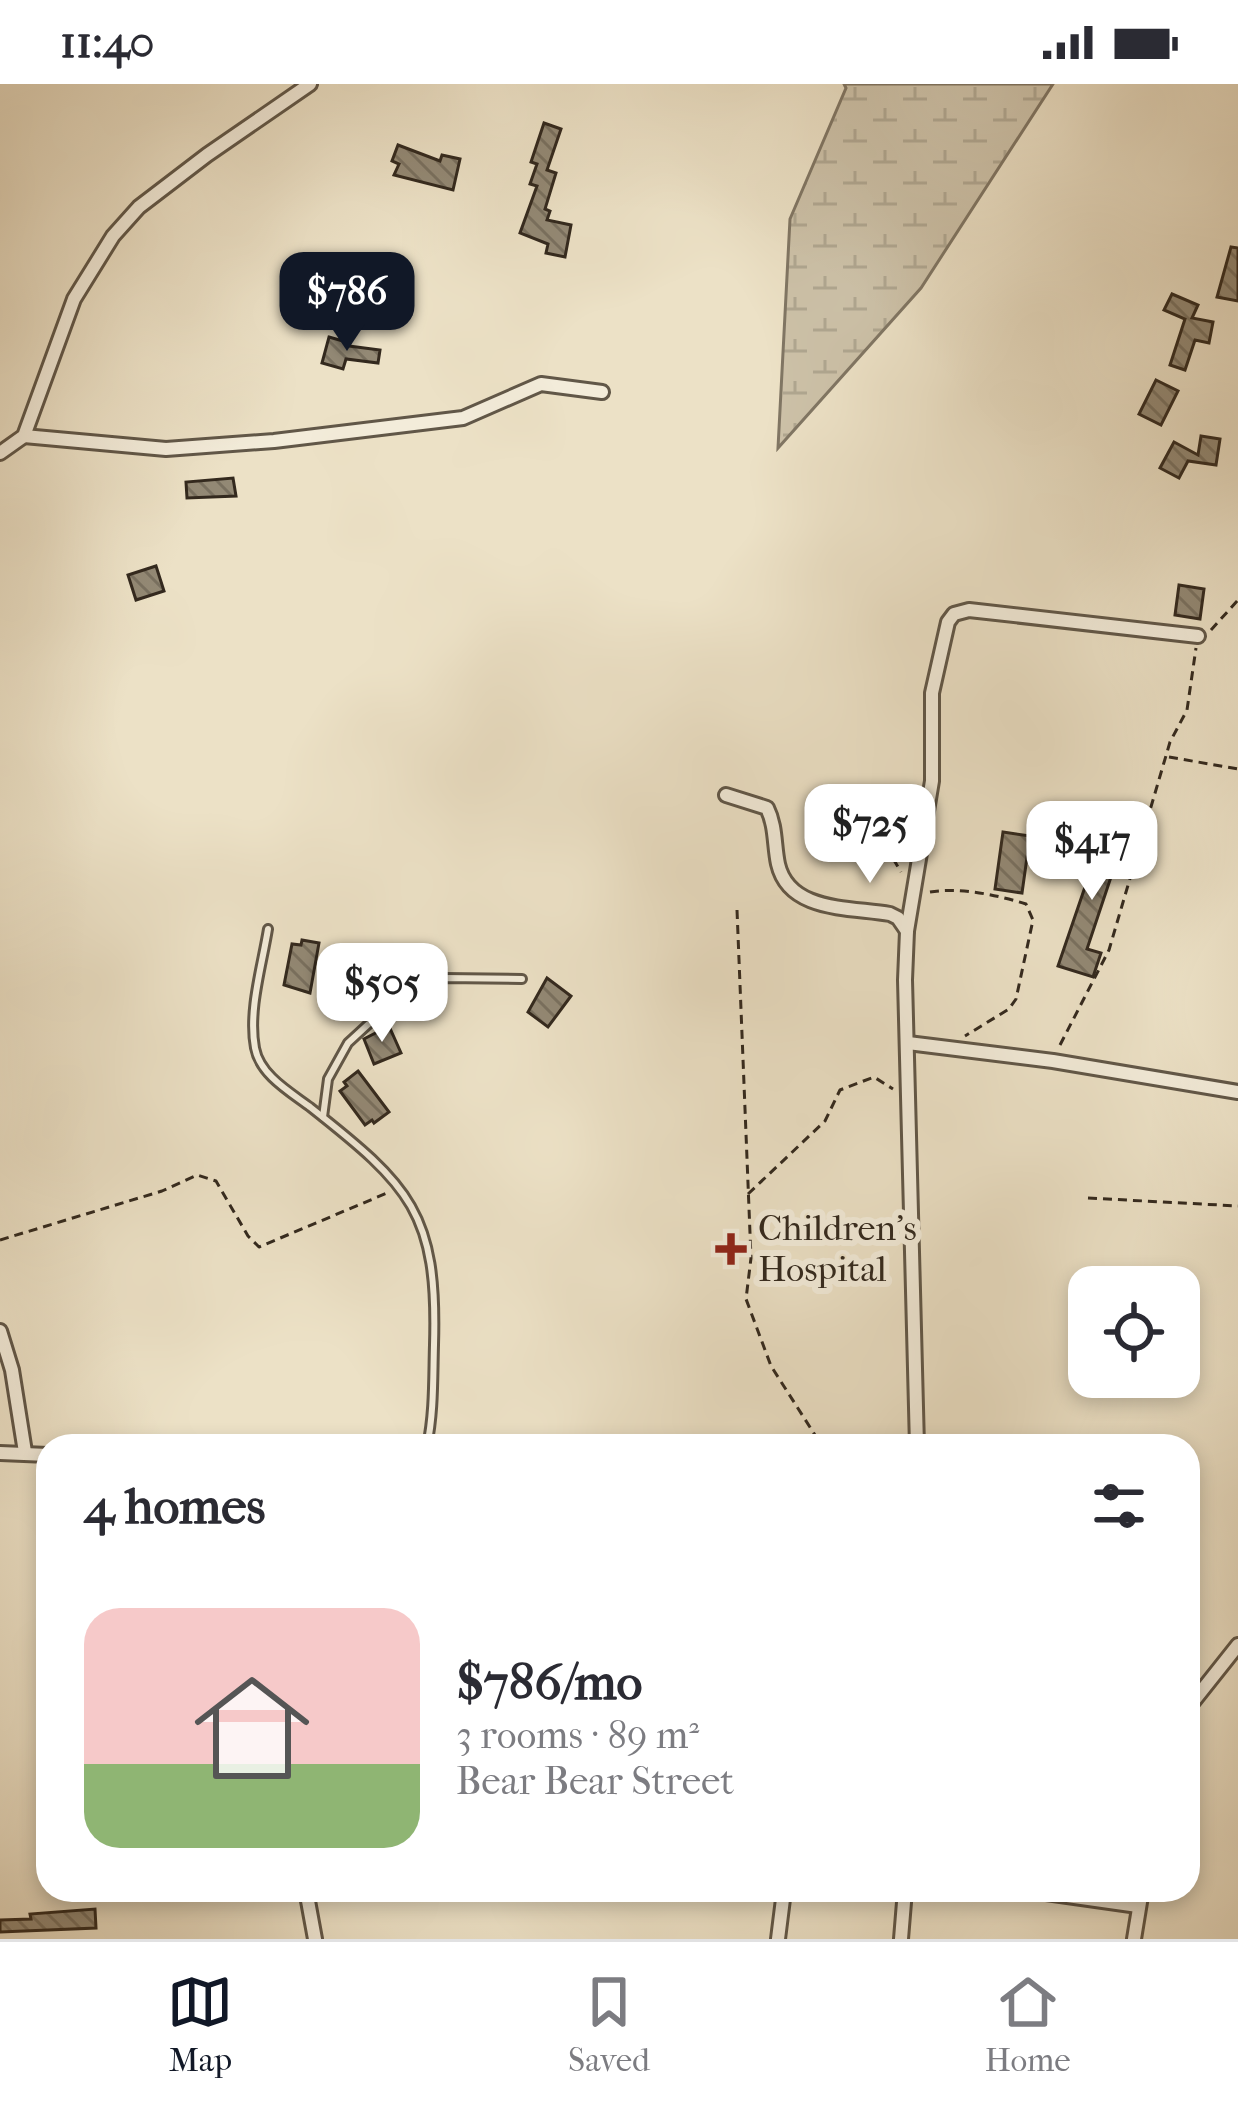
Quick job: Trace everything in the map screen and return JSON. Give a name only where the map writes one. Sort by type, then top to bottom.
[{"type":"street","points":[[0,453],[23,436],[74,299],[113,236],[140,207],[207,154],[310,84]]},
{"type":"street","points":[[23,436],[166,449],[274,442],[463,418],[541,384],[602,392]]},
{"type":"street","points":[[917,1434],[908,932],[932,781],[932,693],[948,622],[954,614],[969,610],[1198,636]]},
{"type":"street","points":[[726,795],[767,808],[782,879],[793,894],[808,901],[890,914],[908,932]]},
{"type":"street","points":[[908,1043],[1053,1060],[1238,1092]]},
{"type":"street","points":[[0,1330],[12,1370],[25,1452]]},
{"type":"street","points":[[0,1453],[36,1453]]},
{"type":"street","points":[[1200,1693],[1238,1645]]},
{"type":"street","points":[[308,1902],[315,1939]]},
{"type":"street","points":[[778,1939],[783,1902]]},
{"type":"street","points":[[901,1939],[904,1902]]},
{"type":"street","points":[[1110,1902],[1138,1906]]},
{"type":"street","points":[[1134,1939],[1139,1902]]},
{"type":"lane","points":[[268,929],[255,1006],[255,1050],[268,1075],[378,1162],[413,1208],[430,1249],[435,1310],[428,1434]]},
{"type":"lane","points":[[323,1117],[328,1079],[347,1043],[400,995],[443,978],[522,979]]},
{"type":"path","points":[[1053,1060],[1108,950],[1165,756],[1187,710],[1198,636],[1214,629],[1238,600]]},
{"type":"path","points":[[1165,756],[1238,769]]},
{"type":"path","points":[[812,839],[832,836],[885,845],[913,894],[963,891],[1026,904],[1033,920],[1016,998],[1009,1009],[947,1046]]},
{"type":"path","points":[[737,910],[751,1258],[746,1299],[771,1366],[814,1434]]},
{"type":"path","points":[[748,1194],[825,1121],[840,1090],[874,1077],[909,1100]]},
{"type":"path","points":[[0,1240],[162,1191],[197,1175],[216,1181],[259,1247],[400,1188]]},
{"type":"path","points":[[1088,1198],[1238,1206]]},
{"type":"green space","points":[[844,84],[1053,84],[921,288],[778,448],[790,219]]},
{"type":"building","points":[[544,123],[561,129],[547,170],[556,173],[545,209],[550,211],[547,220],[571,225],[565,257],[546,253],[548,244],[520,233],[537,186],[530,184],[537,164],[531,162]]},
{"type":"building","points":[[398,145],[440,161],[442,155],[460,159],[453,190],[394,175],[399,164],[392,161]]},
{"type":"building","points":[[1231,247],[1238,248],[1238,301],[1217,297]]},
{"type":"building","points":[[1172,294],[1198,305],[1192,318],[1213,322],[1209,343],[1195,340],[1185,370],[1170,365],[1185,319],[1164,310]]},
{"type":"building","points":[[329,337],[349,346],[380,350],[378,363],[346,359],[343,369],[322,363]]},
{"type":"building","points":[[1156,380],[1178,391],[1161,425],[1139,414]]},
{"type":"building","points":[[1201,436],[1220,439],[1216,465],[1188,461],[1179,478],[1160,468],[1174,442],[1198,455]]},
{"type":"building","points":[[233,478],[236,496],[187,498],[186,482]]},
{"type":"building","points":[[156,566],[164,591],[136,600],[128,575]]},
{"type":"building","points":[[1179,585],[1204,589],[1200,619],[1175,615]]},
{"type":"building","points":[[1113,805],[1124,809],[1111,847],[1120,850],[1087,949],[1101,953],[1093,977],[1058,966]]},
{"type":"building","points":[[1003,832],[1030,836],[1022,893],[995,889]]},
{"type":"building","points":[[302,940],[319,943],[310,993],[284,985],[292,944],[301,945]]},
{"type":"building","points":[[547,978],[571,996],[548,1027],[528,1012]]},
{"type":"building","points":[[389,1026],[401,1053],[374,1064],[364,1039]]},
{"type":"building","points":[[358,1071],[389,1112],[365,1125],[340,1091]]},
{"type":"building","points":[[95,1909],[96,1928],[0,1932],[0,1920]]},
{"type":"place","name":"Children's Hospital","points":[[731,1249]]}]
